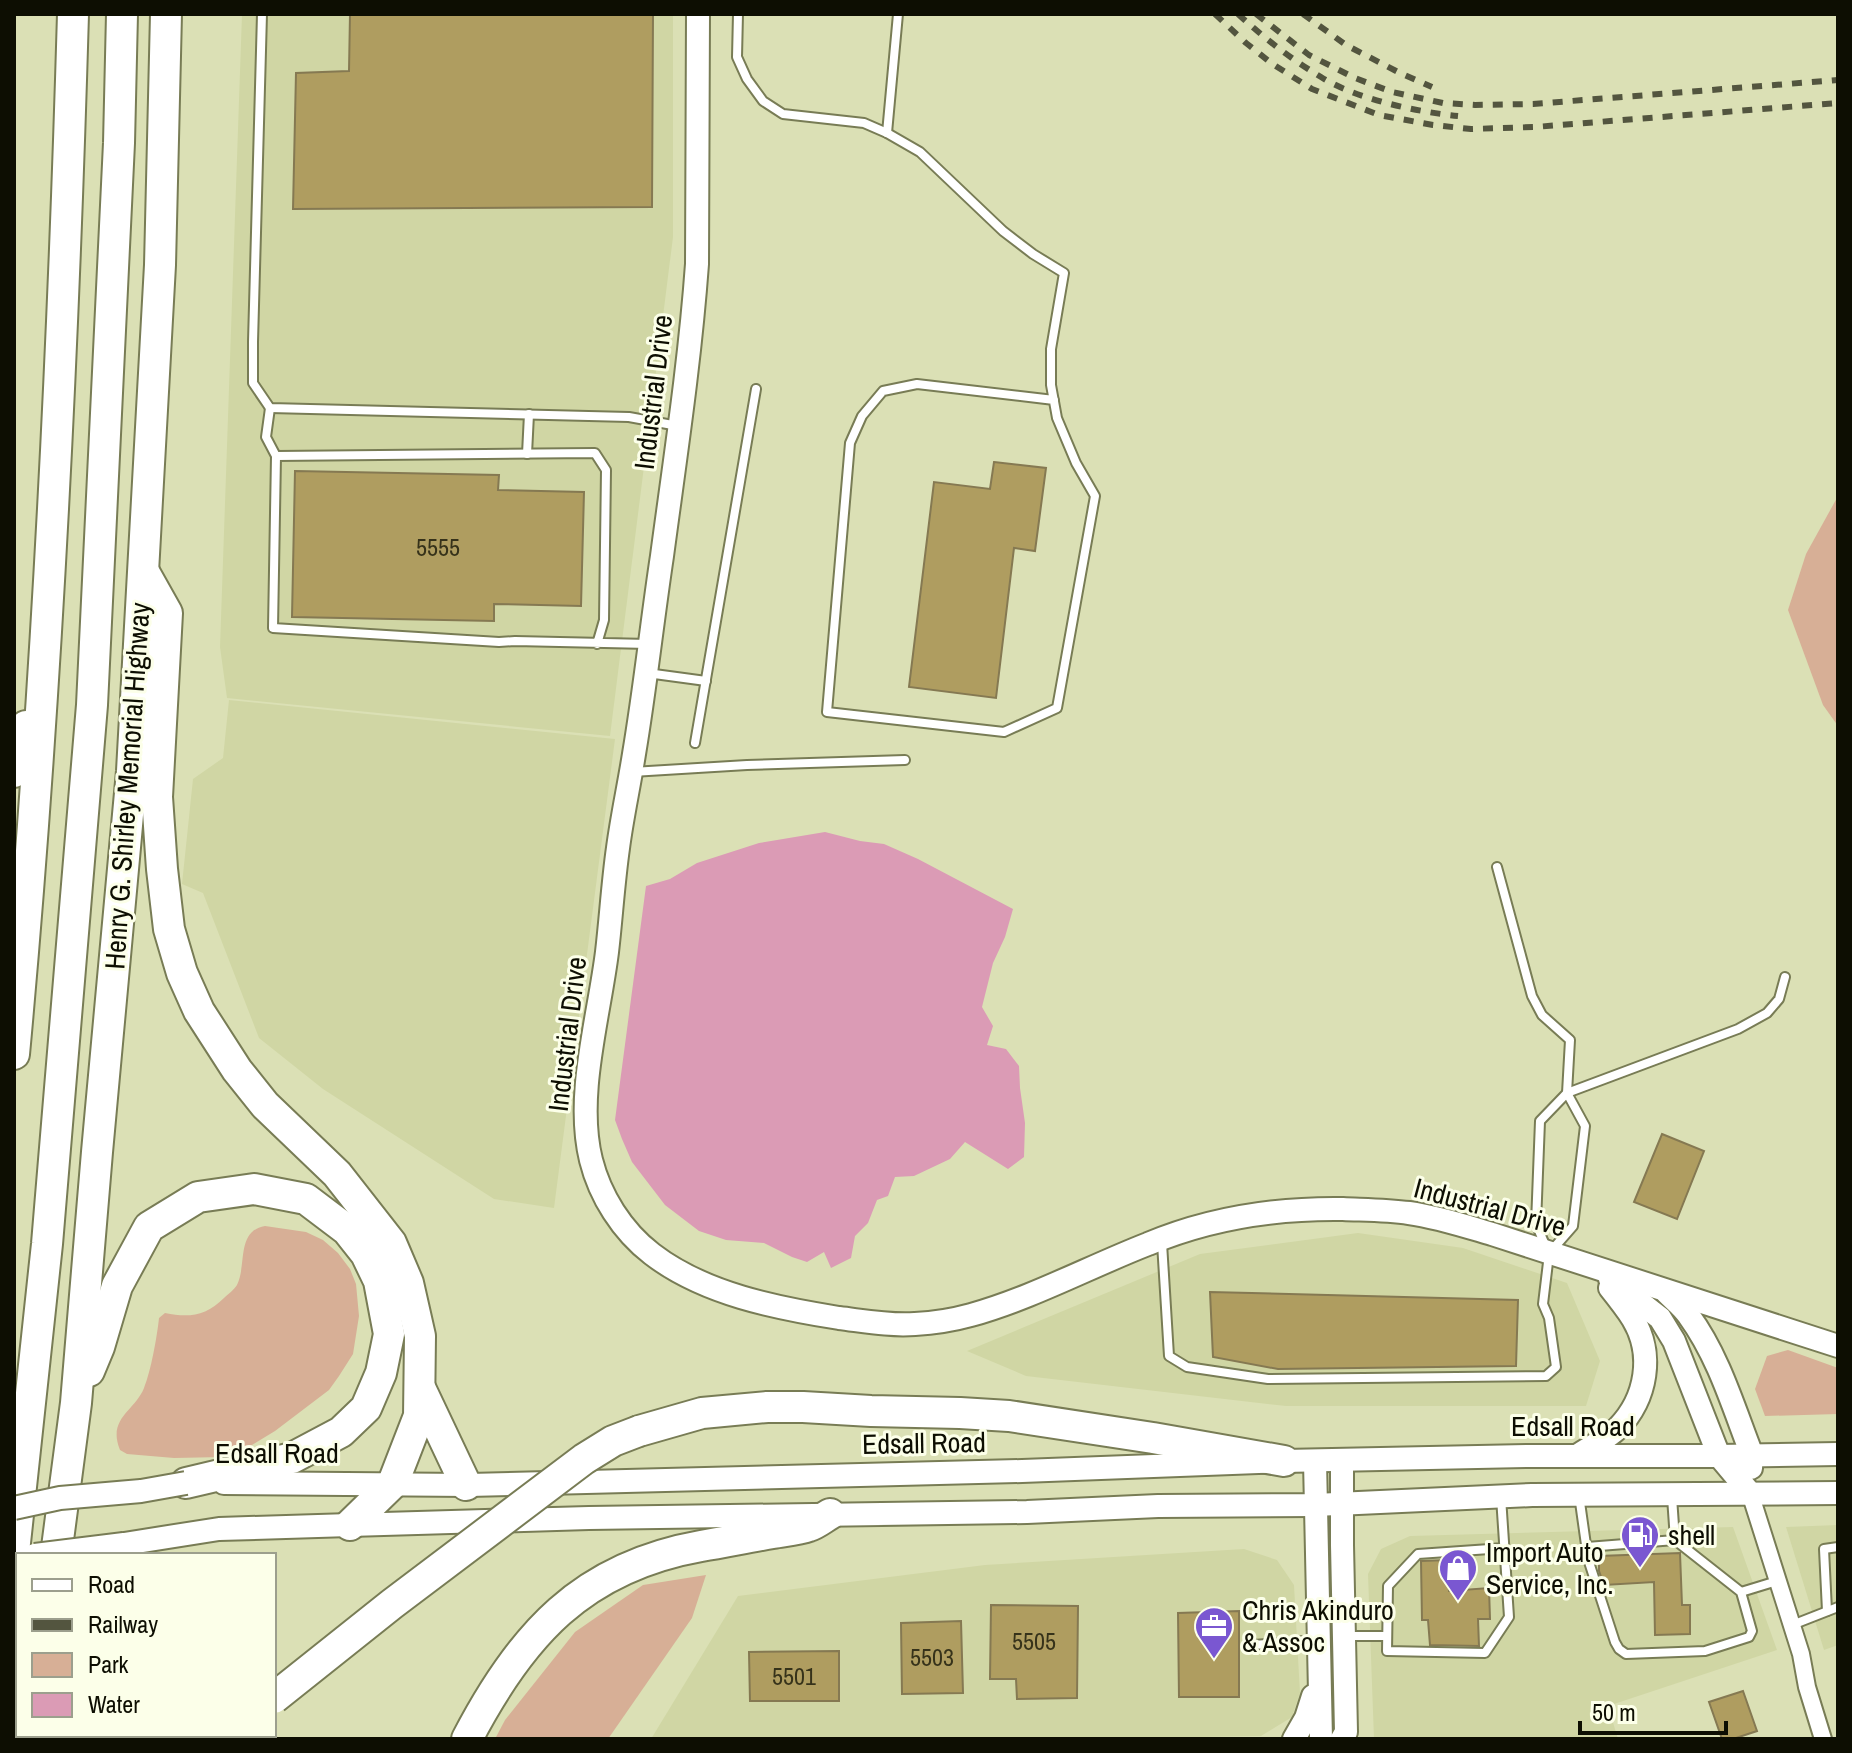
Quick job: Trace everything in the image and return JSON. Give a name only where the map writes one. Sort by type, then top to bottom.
[{"type":"highway","points":[[14,1054],[35,798],[59,397],[73,14]]},
{"type":"highway","points":[[15,1556],[47,1244],[92,705],[119,143],[122,14]]},
{"type":"highway","name":"Henry G. Shirley Memorial Highway","points":[[56,1553],[76,1403],[132,771],[160,265],[166,14]]},
{"type":"highway","points":[[144,572],[167,613],[157,797],[169,929],[182,973],[199,1011],[237,1070],[265,1105],[337,1174],[391,1243],[408,1283],[420,1336],[419,1416],[393,1483],[350,1525]]},
{"type":"highway","points":[[14,772],[44,654]]},
{"type":"highway","points":[[76,1403],[99,1347],[117,1286],[149,1227],[198,1197],[254,1189],[306,1199],[347,1230],[366,1254],[379,1281],[389,1334],[381,1373],[366,1408],[341,1432],[292,1458],[186,1483]]},
{"type":"highway","points":[[420,1388],[466,1485]]},
{"type":"highway","points":[[276,1696],[584,1459],[613,1441],[702,1413],[803,1407],[1009,1416],[1284,1461]]},
{"type":"highway","points":[[467,1739],[510,1666],[556,1613],[583,1592],[643,1561],[683,1549],[810,1526],[830,1514]]},
{"type":"main road","name":"Industrial Drive","points":[[698,14],[697,264],[679,427],[631,772],[617,851],[607,955],[595,1021],[585,1113],[590,1159],[602,1191],[618,1218],[652,1254],[681,1273],[714,1288],[811,1313],[862,1321],[916,1324],[968,1316],[995,1308],[1161,1238],[1238,1216],[1312,1209],[1383,1210],[1440,1219],[1664,1290],[1688,1314],[1704,1339],[1723,1381],[1752,1455],[1750,1493]]},
{"type":"main road","name":"Industrial Drive","points":[[1596,1269],[1660,1318],[1674,1341],[1719,1456],[1750,1493]]},
{"type":"main road","points":[[1577,1456],[1618,1428],[1636,1404],[1645,1375],[1646,1350],[1634,1320],[1596,1269]]},
{"type":"main road","points":[[1664,1290],[1838,1346]]},
{"type":"main road","name":"Edsall Road","points":[[14,1508],[60,1498],[141,1491],[186,1483],[466,1485],[1284,1461],[1838,1454]]},
{"type":"main road","points":[[1342,1460],[1346,1732],[1342,1739]]},
{"type":"main road","points":[[1315,1461],[1321,1739]]},
{"type":"main road","points":[[51,1553],[219,1529],[589,1518],[1315,1505],[1579,1494],[1838,1493]]},
{"type":"main road","points":[[1294,1739],[1306,1718],[1319,1671]]},
{"type":"street","points":[[1750,1493],[1801,1654],[1807,1687],[1823,1739]]},
{"type":"lane","points":[[262,14],[253,383],[270,408],[266,437],[276,456],[273,628],[499,642],[649,644]]},
{"type":"lane","points":[[738,14],[737,57],[747,79],[763,101],[783,114],[864,123],[887,133],[920,152],[1003,231],[1064,273],[1051,349],[1051,385],[1054,400],[1057,418],[1095,496],[1057,708],[1004,732],[827,712],[850,443],[862,416],[883,391],[917,384],[1054,400]]},
{"type":"lane","points":[[887,133],[898,14]]},
{"type":"lane","points":[[695,743],[756,389]]},
{"type":"lane","points":[[270,408],[629,417],[679,427]]},
{"type":"lane","points":[[527,454],[529,414]]},
{"type":"lane","points":[[276,456],[595,453],[606,470],[604,620],[597,644]]},
{"type":"lane","points":[[645,673],[706,681]]},
{"type":"lane","points":[[631,772],[905,760]]},
{"type":"lane","points":[[1497,867],[1532,996],[1542,1015],[1570,1040],[1567,1093],[1585,1126],[1573,1226],[1549,1254]]},
{"type":"lane","points":[[1161,1238],[1169,1356],[1187,1367],[1268,1379],[1546,1376],[1556,1367],[1549,1318],[1543,1304],[1549,1254],[1536,1224],[1540,1121],[1567,1093],[1738,1029],[1767,1013],[1779,999],[1785,977]]},
{"type":"lane","points":[[1579,1494],[1588,1559],[1619,1649],[1626,1654],[1705,1651],[1749,1637],[1752,1631],[1741,1592],[1675,1540],[1587,1547]]},
{"type":"lane","points":[[1671,1494],[1675,1540]]},
{"type":"lane","points":[[1501,1496],[1509,1617],[1485,1653],[1387,1651],[1388,1586],[1418,1554],[1504,1548]]},
{"type":"lane","points":[[1827,1611],[1824,1549],[1838,1547]]},
{"type":"lane","points":[[1741,1592],[1777,1581]]},
{"type":"lane","points":[[1791,1626],[1838,1607]]},
{"type":"lane","points":[[1344,1636],[1387,1636]]},
{"type":"lane","points":[[1254,1645],[1318,1640]]},
{"type":"shaded area","points":[[242,14],[673,14],[673,237],[610,736],[227,698],[220,647]]},
{"type":"shaded area","points":[[229,700],[615,739],[554,1208],[494,1199],[323,1089],[259,1038],[203,893],[182,884],[193,779],[223,758]]},
{"type":"shaded area","points":[[1358,1233],[1463,1248],[1567,1283],[1600,1361],[1586,1406],[1286,1406],[1026,1376],[967,1351],[1200,1254]]},
{"type":"shaded area","points":[[1838,1525],[1838,1645],[1824,1650],[1786,1527]]},
{"type":"shaded area","points":[[1733,1527],[1777,1650],[1608,1706],[1618,1739],[1374,1739],[1368,1574],[1381,1549],[1410,1536]]},
{"type":"shaded area","points":[[1244,1549],[1277,1560],[1294,1585],[1300,1693],[1292,1717],[1261,1736],[651,1739],[738,1596],[985,1565]]},
{"type":"green space","points":[[1838,496],[1838,726],[1823,705],[1788,610],[1806,554]]},
{"type":"green space","points":[[265,1226],[306,1232],[323,1240],[350,1269],[356,1284],[359,1316],[353,1354],[339,1376],[329,1390],[275,1431],[239,1453],[223,1457],[174,1458],[127,1454],[120,1450],[117,1430],[144,1388],[159,1318],[165,1313],[197,1314],[217,1304],[237,1285],[250,1235]]},
{"type":"green space","points":[[1788,1350],[1838,1368],[1838,1414],[1765,1416],[1755,1389],[1767,1356]]},
{"type":"green space","points":[[706,1575],[692,1618],[608,1739],[495,1739],[505,1720],[575,1632],[643,1585]]},
{"type":"water","points":[[825,832],[884,844],[1013,909],[993,963],[982,1007],[993,1026],[987,1045],[1006,1049],[1019,1066],[1025,1123],[1024,1157],[1008,1169],[965,1142],[950,1159],[914,1176],[895,1177],[888,1196],[877,1200],[868,1223],[855,1236],[851,1258],[831,1268],[824,1252],[807,1262],[764,1243],[726,1240],[699,1231],[665,1205],[632,1162],[615,1120],[646,886],[670,879],[697,863],[759,843]]},
{"type":"building","points":[[350,14],[653,14],[652,207],[293,209],[296,73],[349,71]]},
{"type":"building","points":[[994,462],[1046,468],[1035,551],[1014,548],[996,698],[909,687],[934,482],[990,489]]},
{"type":"building","points":[[295,471],[499,475],[498,490],[584,492],[581,606],[494,604],[494,621],[292,617]]},
{"type":"building","points":[[1662,1134],[1704,1151],[1677,1219],[1634,1202]]},
{"type":"building","points":[[1210,1292],[1518,1300],[1516,1366],[1278,1369],[1213,1357]]},
{"type":"building","points":[[1680,1553],[1682,1605],[1690,1605],[1690,1634],[1655,1635],[1654,1582],[1604,1585],[1599,1571],[1599,1556]]},
{"type":"building","points":[[1448,1560],[1449,1591],[1489,1588],[1490,1619],[1478,1619],[1479,1646],[1430,1645],[1428,1620],[1422,1620],[1421,1561]]},
{"type":"building","points":[[991,1605],[1078,1606],[1077,1698],[1017,1699],[1016,1679],[990,1679]]},
{"type":"building","points":[[1239,1611],[1239,1697],[1179,1697],[1178,1613]]},
{"type":"building","points":[[961,1621],[963,1693],[902,1694],[901,1623]]},
{"type":"building","points":[[839,1651],[839,1701],[750,1701],[749,1652]]},
{"type":"building","points":[[1743,1691],[1757,1731],[1733,1739],[1722,1739],[1709,1702]]},
{"type":"railway","points":[[1215,14],[1271,63],[1312,89],[1379,115],[1433,125],[1471,129],[1535,127],[1838,103]]},
{"type":"railway","points":[[1238,14],[1288,55],[1335,85],[1387,103],[1458,116]]},
{"type":"railway","points":[[1256,14],[1309,55],[1355,78],[1392,92],[1443,103],[1533,104],[1838,80]]},
{"type":"railway","points":[[1303,14],[1346,45],[1432,87]]},
{"type":"place","name":"shell","points":[[1640,1569]]},
{"type":"place","name":"Import Auto Service, Inc.","points":[[1458,1602]]},
{"type":"place","name":"Chris Akinduro & Assoc","points":[[1214,1660]]}]
